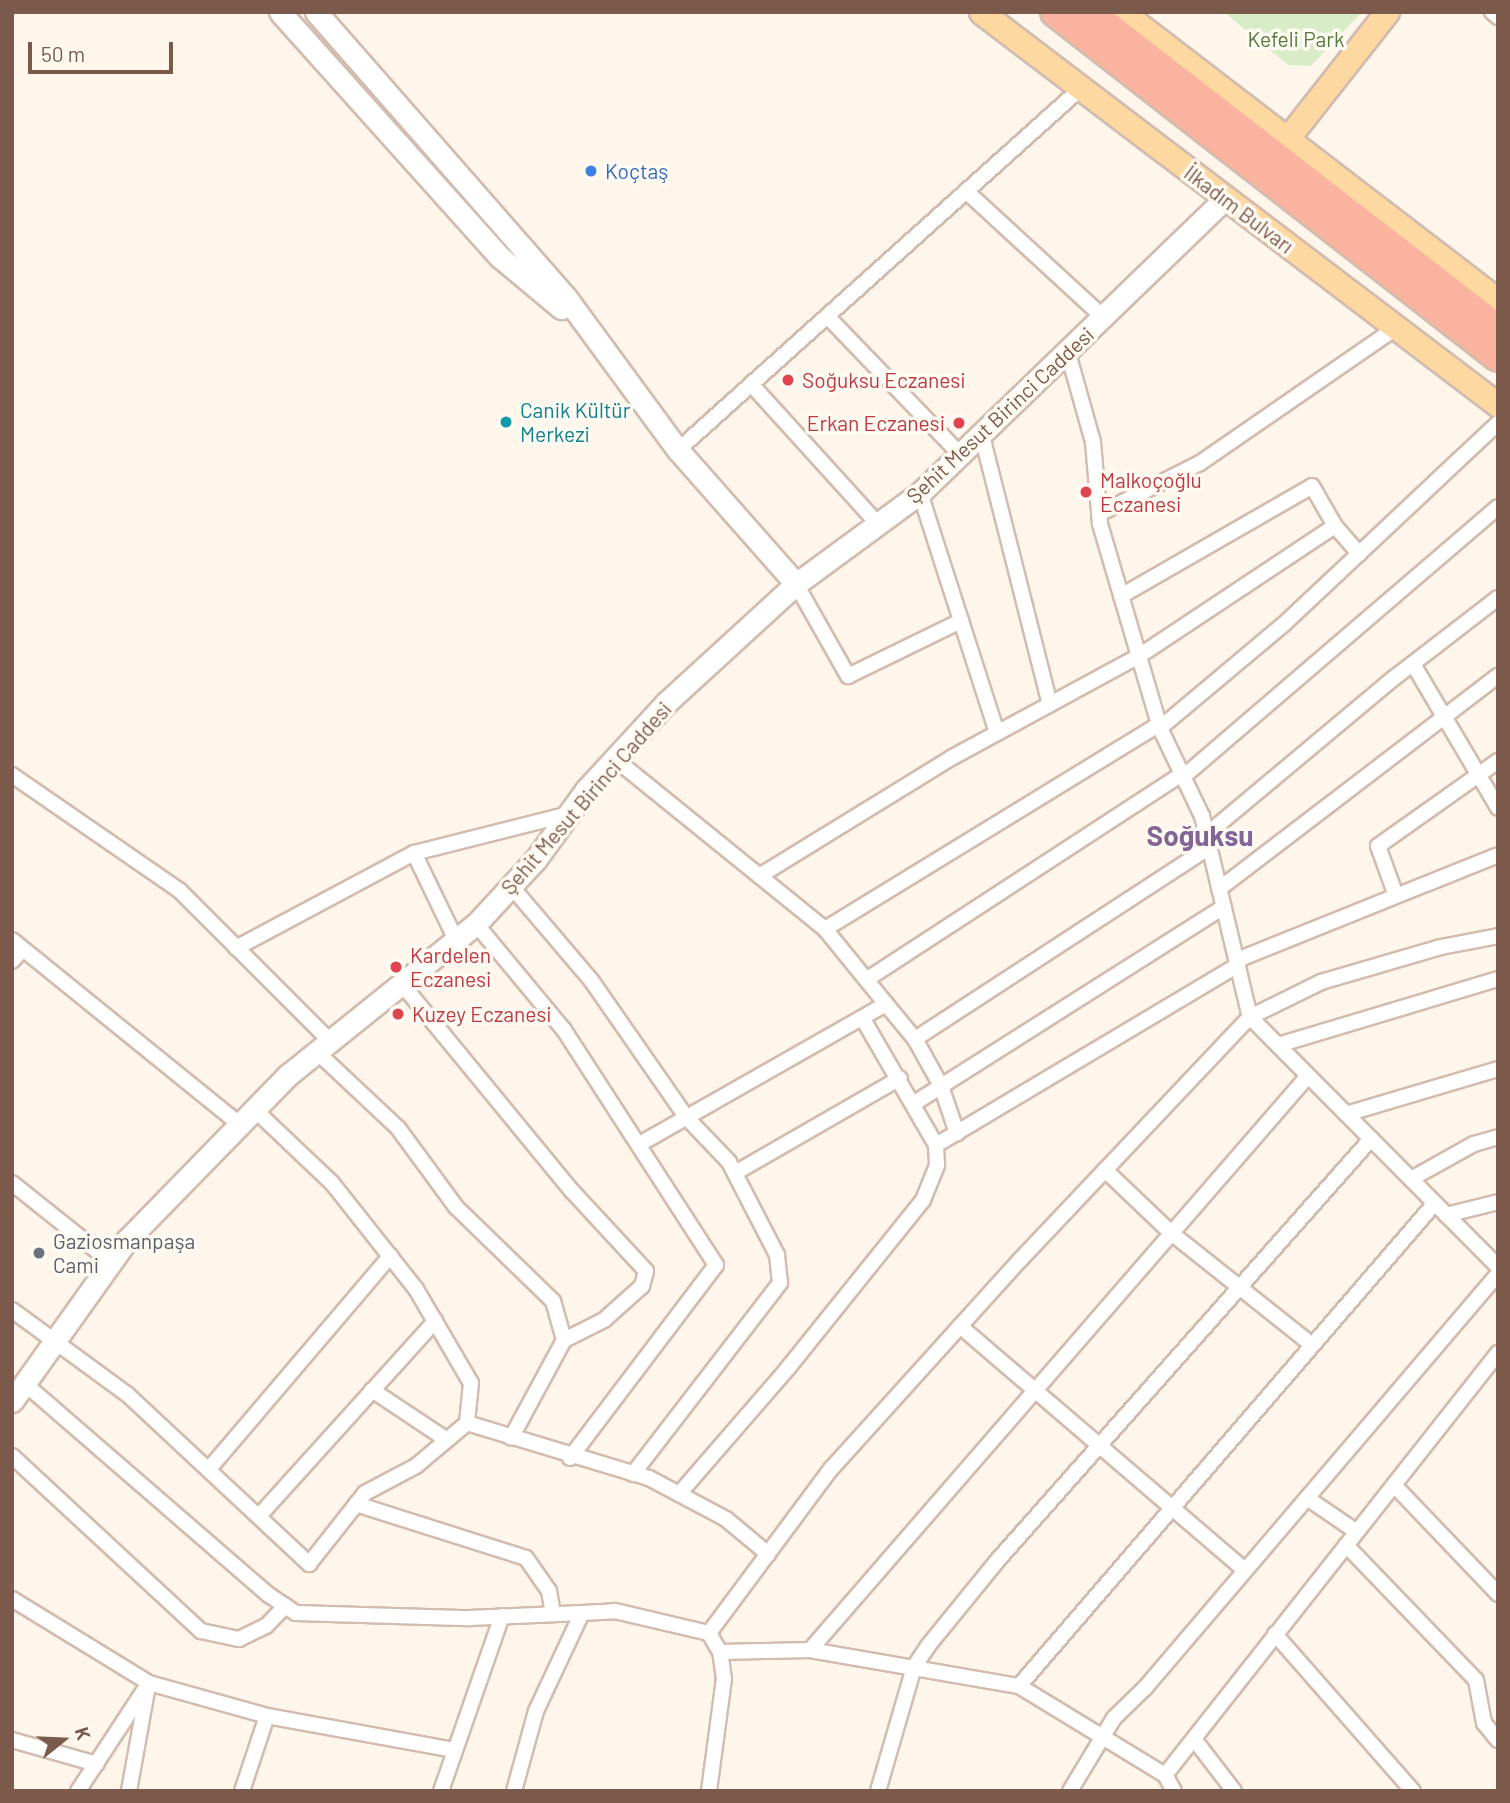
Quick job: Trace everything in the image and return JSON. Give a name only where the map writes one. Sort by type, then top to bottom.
[{"type":"highway","name":"İlkadım Bulvarı","points":[[1055,12],[1498,357]]},
{"type":"highway","points":[[1089,12],[1498,329]]},
{"type":"main road","points":[[280,12],[500,257],[600,340]]},
{"type":"main road","points":[[316,12],[600,340],[678,450],[796,584]]},
{"type":"main road","name":"İlkadım Bulvarı","points":[[981,12],[1498,405]]},
{"type":"main road","points":[[1122,12],[1498,300]]},
{"type":"main road","points":[[1287,139],[1387,12]]},
{"type":"main road","name":"Şehit Mesut Birinci Caddesi","points":[[12,1401],[54,1338],[111,1262],[247,1116],[323,1046],[476,924],[511,886],[615,759],[666,703],[796,584],[920,493],[981,432],[1068,353],[1225,198]]},
{"type":"street","points":[[1492,12],[1498,17]]},
{"type":"street","points":[[678,450],[1080,89]]},
{"type":"street","points":[[966,191],[1104,318]]},
{"type":"street","points":[[827,316],[960,454]]},
{"type":"street","points":[[1099,514],[1200,463],[1396,328]]},
{"type":"street","points":[[1068,353],[1093,443],[1099,514],[1121,596],[1160,726],[1208,841],[1250,1017],[1498,1267]]},
{"type":"street","points":[[751,384],[878,524]]},
{"type":"street","points":[[825,929],[1160,726],[1359,554],[1498,424]]},
{"type":"street","points":[[981,432],[1050,704]]},
{"type":"street","points":[[1121,596],[1312,486],[1335,526],[1359,554]]},
{"type":"street","points":[[920,493],[997,733]]},
{"type":"street","points":[[869,978],[1183,776],[1498,507]]},
{"type":"street","points":[[761,875],[997,733],[1139,656],[1335,526]]},
{"type":"street","points":[[796,584],[848,676],[961,621]]},
{"type":"street","points":[[915,1039],[1208,841],[1413,664],[1498,598]]},
{"type":"street","points":[[1413,664],[1498,808]]},
{"type":"street","points":[[1219,888],[1498,676]]},
{"type":"street","points":[[615,759],[825,929],[869,978],[915,1039],[941,1086],[957,1133]]},
{"type":"street","points":[[1395,893],[1378,846],[1498,761]]},
{"type":"street","points":[[12,775],[180,891],[236,948],[398,1128],[456,1207],[553,1301],[564,1340]]},
{"type":"street","points":[[236,948],[414,853],[569,814]]},
{"type":"street","points":[[414,853],[456,940]]},
{"type":"street","points":[[936,1145],[1237,963],[1395,893],[1498,855]]},
{"type":"street","points":[[511,886],[591,980],[687,1118],[734,1173],[777,1255],[780,1283],[633,1474]]},
{"type":"street","points":[[913,1104],[1224,907]]},
{"type":"street","points":[[476,924],[564,1030],[640,1143],[716,1265],[570,1458]]},
{"type":"street","points":[[709,1633],[831,1469],[960,1326],[1250,1017],[1321,982],[1441,947],[1498,936]]},
{"type":"street","points":[[12,961],[18,944],[332,1183],[390,1256],[435,1321],[471,1383],[467,1423],[416,1466],[365,1493],[309,1564],[128,1395],[54,1338],[12,1310]]},
{"type":"street","points":[[1278,1045],[1498,979]]},
{"type":"street","points":[[401,983],[572,1191],[646,1271],[642,1286],[604,1320],[564,1340],[511,1438]]},
{"type":"street","points":[[640,1143],[886,1004]]},
{"type":"street","points":[[679,1494],[788,1368],[923,1200],[937,1165],[936,1145],[900,1078],[863,1019]]},
{"type":"street","points":[[1346,1114],[1498,1069]]},
{"type":"street","points":[[810,1650],[1170,1231],[1308,1076]]},
{"type":"street","points":[[734,1173],[900,1078]]},
{"type":"street","points":[[1410,1179],[1475,1144],[1498,1137]]},
{"type":"street","points":[[878,1791],[914,1667],[997,1561],[1371,1139]]},
{"type":"street","points":[[1105,1170],[1170,1231],[1312,1345]]},
{"type":"street","points":[[12,1183],[111,1262]]},
{"type":"street","points":[[1446,1215],[1498,1202]]},
{"type":"street","points":[[1019,1686],[1435,1203]]},
{"type":"street","points":[[209,1469],[390,1256]]},
{"type":"street","points":[[1070,1791],[1100,1738],[1498,1275]]},
{"type":"street","points":[[259,1516],[435,1321]]},
{"type":"street","points":[[960,1326],[1169,1509],[1245,1570]]},
{"type":"street","points":[[1165,1775],[1498,1353]]},
{"type":"street","points":[[24,1383],[296,1613],[502,1616],[615,1611],[709,1633],[720,1652],[724,1679],[709,1791]]},
{"type":"street","points":[[372,1390],[447,1440]]},
{"type":"street","points":[[467,1423],[570,1458],[633,1474],[679,1494],[726,1520],[768,1554]]},
{"type":"street","points":[[12,1456],[201,1631],[239,1639],[266,1626],[285,1606]]},
{"type":"street","points":[[1394,1485],[1498,1594]]},
{"type":"street","points":[[1307,1498],[1357,1532]]},
{"type":"street","points":[[356,1504],[526,1558],[549,1591],[553,1614]]},
{"type":"street","points":[[1346,1545],[1476,1680],[1485,1723],[1498,1740]]},
{"type":"street","points":[[12,1599],[149,1683],[267,1716],[455,1750]]},
{"type":"street","points":[[514,1791],[536,1711],[582,1613]]},
{"type":"street","points":[[441,1791],[502,1616]]},
{"type":"street","points":[[1275,1634],[1413,1791]]},
{"type":"street","points":[[720,1652],[810,1650],[1019,1686],[1100,1738],[1165,1775],[1174,1791]]},
{"type":"street","points":[[78,1791],[149,1683]]},
{"type":"street","points":[[129,1791],[149,1683]]},
{"type":"street","points":[[242,1791],[267,1716]]},
{"type":"street","points":[[1194,1739],[1234,1791]]},
{"type":"street","points":[[12,1740],[97,1764]]},
{"type":"green space","name":"Kefeli Park","points":[[1224,12],[1362,12],[1311,66],[1288,65]]},
{"type":"place","name":"Koçtaş","points":[[591,171]]},
{"type":"place","name":"Soğuksu Eczanesi","points":[[788,380]]},
{"type":"place","name":"Canik Kültür Merkezi","points":[[506,422]]},
{"type":"place","name":"Erkan Eczanesi","points":[[959,423]]},
{"type":"place","name":"Malkoçoğlu Eczanesi","points":[[1086,492]]},
{"type":"place","name":"Kardelen Eczanesi","points":[[396,967]]},
{"type":"place","name":"Kuzey Eczanesi","points":[[398,1014]]},
{"type":"place","name":"Gaziosmanpaşa Cami","points":[[39,1253]]},
{"type":"district","name":"Soğuksu","points":[[1200,835]]}]
